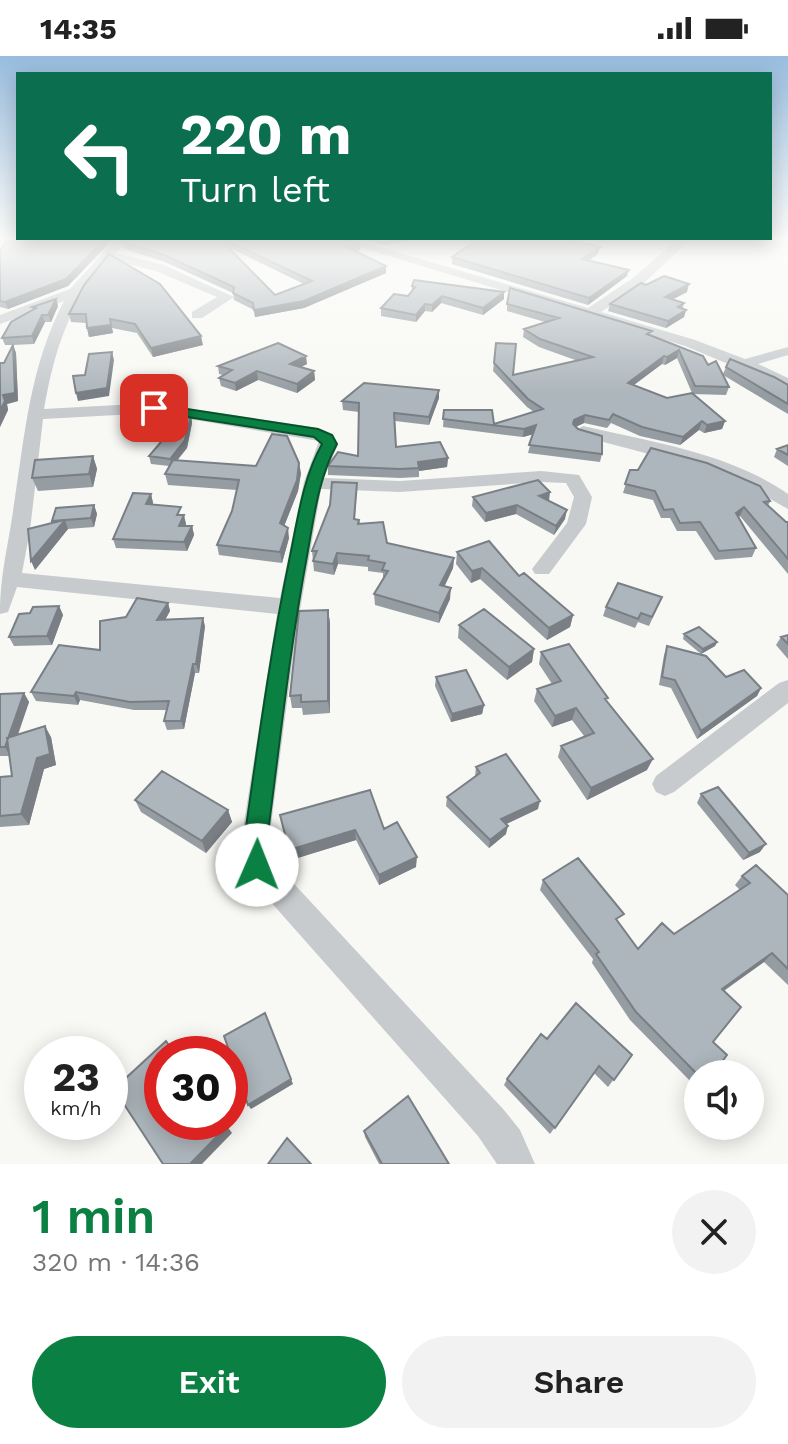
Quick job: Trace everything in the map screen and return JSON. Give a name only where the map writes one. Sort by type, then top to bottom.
[{"type":"street","points":[[77,290],[46,354],[4,592],[288,607]]},
{"type":"street","points":[[197,315],[227,297],[210,290]]},
{"type":"street","points":[[515,290],[746,364],[788,384]]},
{"type":"street","points":[[592,312],[625,290]]},
{"type":"street","points":[[0,320],[75,292]]},
{"type":"street","points":[[746,364],[762,356],[788,351]]},
{"type":"street","points":[[34,414],[154,408],[318,433],[327,438],[329,444],[313,482],[288,607],[254,848],[257,865],[491,1123],[507,1143],[516,1164]]},
{"type":"street","points":[[583,431],[755,480],[788,503]]},
{"type":"street","points":[[313,482],[365,488],[541,477],[573,479],[583,497],[576,524],[542,569]]},
{"type":"street","points":[[665,784],[788,690]]},
{"type":"building","points":[[0,290],[38,290],[5,302],[0,301]]},
{"type":"building","points":[[82,290],[164,290],[201,336],[151,348],[135,324],[110,319],[111,325],[87,328],[86,314],[69,314]]},
{"type":"building","points":[[234,290],[270,290],[275,295],[289,290],[330,290],[304,301],[254,310],[253,303],[233,293]]},
{"type":"building","points":[[413,290],[504,292],[483,308],[442,296],[432,305],[425,304],[416,315],[381,308],[394,294],[408,296]]},
{"type":"building","points":[[510,290],[516,290],[652,331],[647,334],[703,356],[708,365],[716,361],[729,387],[695,386],[679,350],[664,356],[628,383],[667,398],[692,393],[725,421],[707,425],[702,421],[683,437],[642,427],[613,414],[609,420],[585,415],[574,420],[573,424],[578,429],[602,436],[602,454],[529,445],[536,425],[524,429],[443,419],[444,410],[492,410],[494,424],[543,409],[528,399],[494,363],[496,343],[516,344],[513,375],[593,357],[540,339],[524,329],[559,318],[507,304]]},
{"type":"building","points":[[561,290],[601,290],[589,298]]},
{"type":"building","points":[[631,290],[678,290],[665,297],[684,303],[678,307],[686,310],[668,321],[610,304]]},
{"type":"building","points":[[56,299],[48,315],[42,315],[32,336],[2,338],[11,322],[36,308],[32,307]]},
{"type":"building","points":[[278,343],[306,356],[290,364],[314,371],[297,384],[257,371],[235,383],[219,378],[232,370],[218,366]]},
{"type":"building","points":[[13,345],[15,393],[3,395],[5,401],[0,410],[0,363],[4,363]]},
{"type":"building","points":[[112,352],[107,388],[76,393],[73,376],[85,375],[89,354]]},
{"type":"building","points":[[730,359],[788,385],[788,404],[726,367]]},
{"type":"building","points":[[364,383],[439,390],[429,417],[394,413],[396,447],[440,442],[448,458],[418,462],[419,468],[328,466],[338,452],[358,456],[359,403],[342,401]]},
{"type":"building","points":[[168,415],[191,415],[185,440],[170,459],[149,456],[167,435],[159,435]]},
{"type":"building","points":[[272,434],[287,436],[299,463],[297,480],[280,523],[288,528],[280,552],[217,545],[232,511],[239,480],[165,474],[173,460],[256,466]]},
{"type":"building","points":[[788,445],[788,455],[777,449]]},
{"type":"building","points":[[651,448],[707,463],[760,486],[770,501],[764,502],[788,522],[788,559],[744,507],[736,513],[756,548],[719,551],[700,522],[680,523],[673,509],[664,510],[655,491],[625,484],[630,470],[638,470]]},
{"type":"building","points":[[93,456],[89,474],[32,478],[35,460]]},
{"type":"building","points":[[538,480],[550,492],[539,496],[567,510],[556,526],[517,505],[486,513],[473,497]]},
{"type":"building","points":[[332,482],[357,483],[354,519],[359,520],[358,524],[383,522],[387,543],[454,558],[440,585],[451,588],[439,613],[374,594],[388,571],[382,570],[385,563],[368,560],[369,556],[337,553],[333,564],[313,561],[317,551],[312,551],[330,505]]},
{"type":"building","points":[[133,493],[151,494],[146,504],[181,507],[177,515],[184,515],[179,526],[192,526],[184,542],[113,539]]},
{"type":"building","points":[[94,505],[91,518],[65,520],[31,561],[28,529],[64,520],[52,521],[56,508]]},
{"type":"building","points":[[489,541],[519,576],[524,573],[573,615],[549,628],[482,568],[472,571],[457,552]]},
{"type":"building","points":[[618,583],[662,597],[652,617],[641,613],[638,619],[606,607]]},
{"type":"building","points":[[137,598],[168,603],[157,620],[203,618],[196,664],[193,664],[181,721],[164,721],[169,701],[130,702],[76,692],[74,696],[31,692],[59,645],[100,650],[100,621],[126,617]]},
{"type":"building","points":[[59,606],[47,636],[9,637],[19,614],[30,613],[33,607]]},
{"type":"building","points":[[484,609],[534,649],[509,667],[459,625]]},
{"type":"building","points":[[328,610],[328,701],[301,702],[301,695],[290,696],[299,611]]},
{"type":"building","points":[[699,627],[717,642],[703,649],[684,634]]},
{"type":"building","points":[[569,644],[608,698],[605,699],[653,759],[591,788],[561,746],[594,733],[576,708],[555,716],[537,689],[561,681],[541,652]]},
{"type":"building","points":[[667,646],[706,656],[726,677],[744,670],[761,688],[701,731],[675,680],[662,677]]},
{"type":"building","points":[[466,670],[484,705],[452,714],[436,677]]},
{"type":"building","points":[[24,693],[5,747],[0,747],[0,694]]},
{"type":"building","points":[[45,726],[50,754],[37,758],[21,814],[0,816],[0,777],[12,776],[7,738]]},
{"type":"building","points":[[506,754],[540,801],[501,819],[508,826],[490,840],[447,797],[480,773],[476,767]]},
{"type":"building","points":[[162,771],[228,810],[202,841],[135,800]]},
{"type":"building","points":[[718,787],[766,844],[749,853],[701,794]]},
{"type":"building","points":[[370,790],[384,829],[397,822],[417,857],[379,875],[355,830],[289,850],[280,815]]},
{"type":"building","points":[[578,858],[624,914],[616,919],[638,949],[662,923],[674,934],[750,883],[742,876],[756,865],[788,895],[788,969],[772,953],[722,989],[741,1007],[713,1042],[727,1055],[723,1060],[684,1061],[636,1012],[596,954],[599,952],[543,880]]},
{"type":"building","points":[[576,1003],[632,1055],[614,1080],[599,1066],[555,1128],[507,1079],[541,1034],[547,1039]]},
{"type":"building","points":[[265,1013],[291,1079],[248,1105],[248,1036],[224,1036]]},
{"type":"building","points":[[144,1061],[144,1135],[128,1110],[128,1076]]},
{"type":"building","points":[[408,1096],[449,1164],[382,1164],[364,1131]]},
{"type":"building","points":[[287,1138],[311,1164],[268,1164]]},
{"type":"building","points":[[147,1140],[213,1140],[190,1164],[163,1164]]},
{"type":"route","points":[[154,408],[318,433],[327,438],[329,444],[318,464],[311,491],[288,607],[254,848],[257,865]]}]
